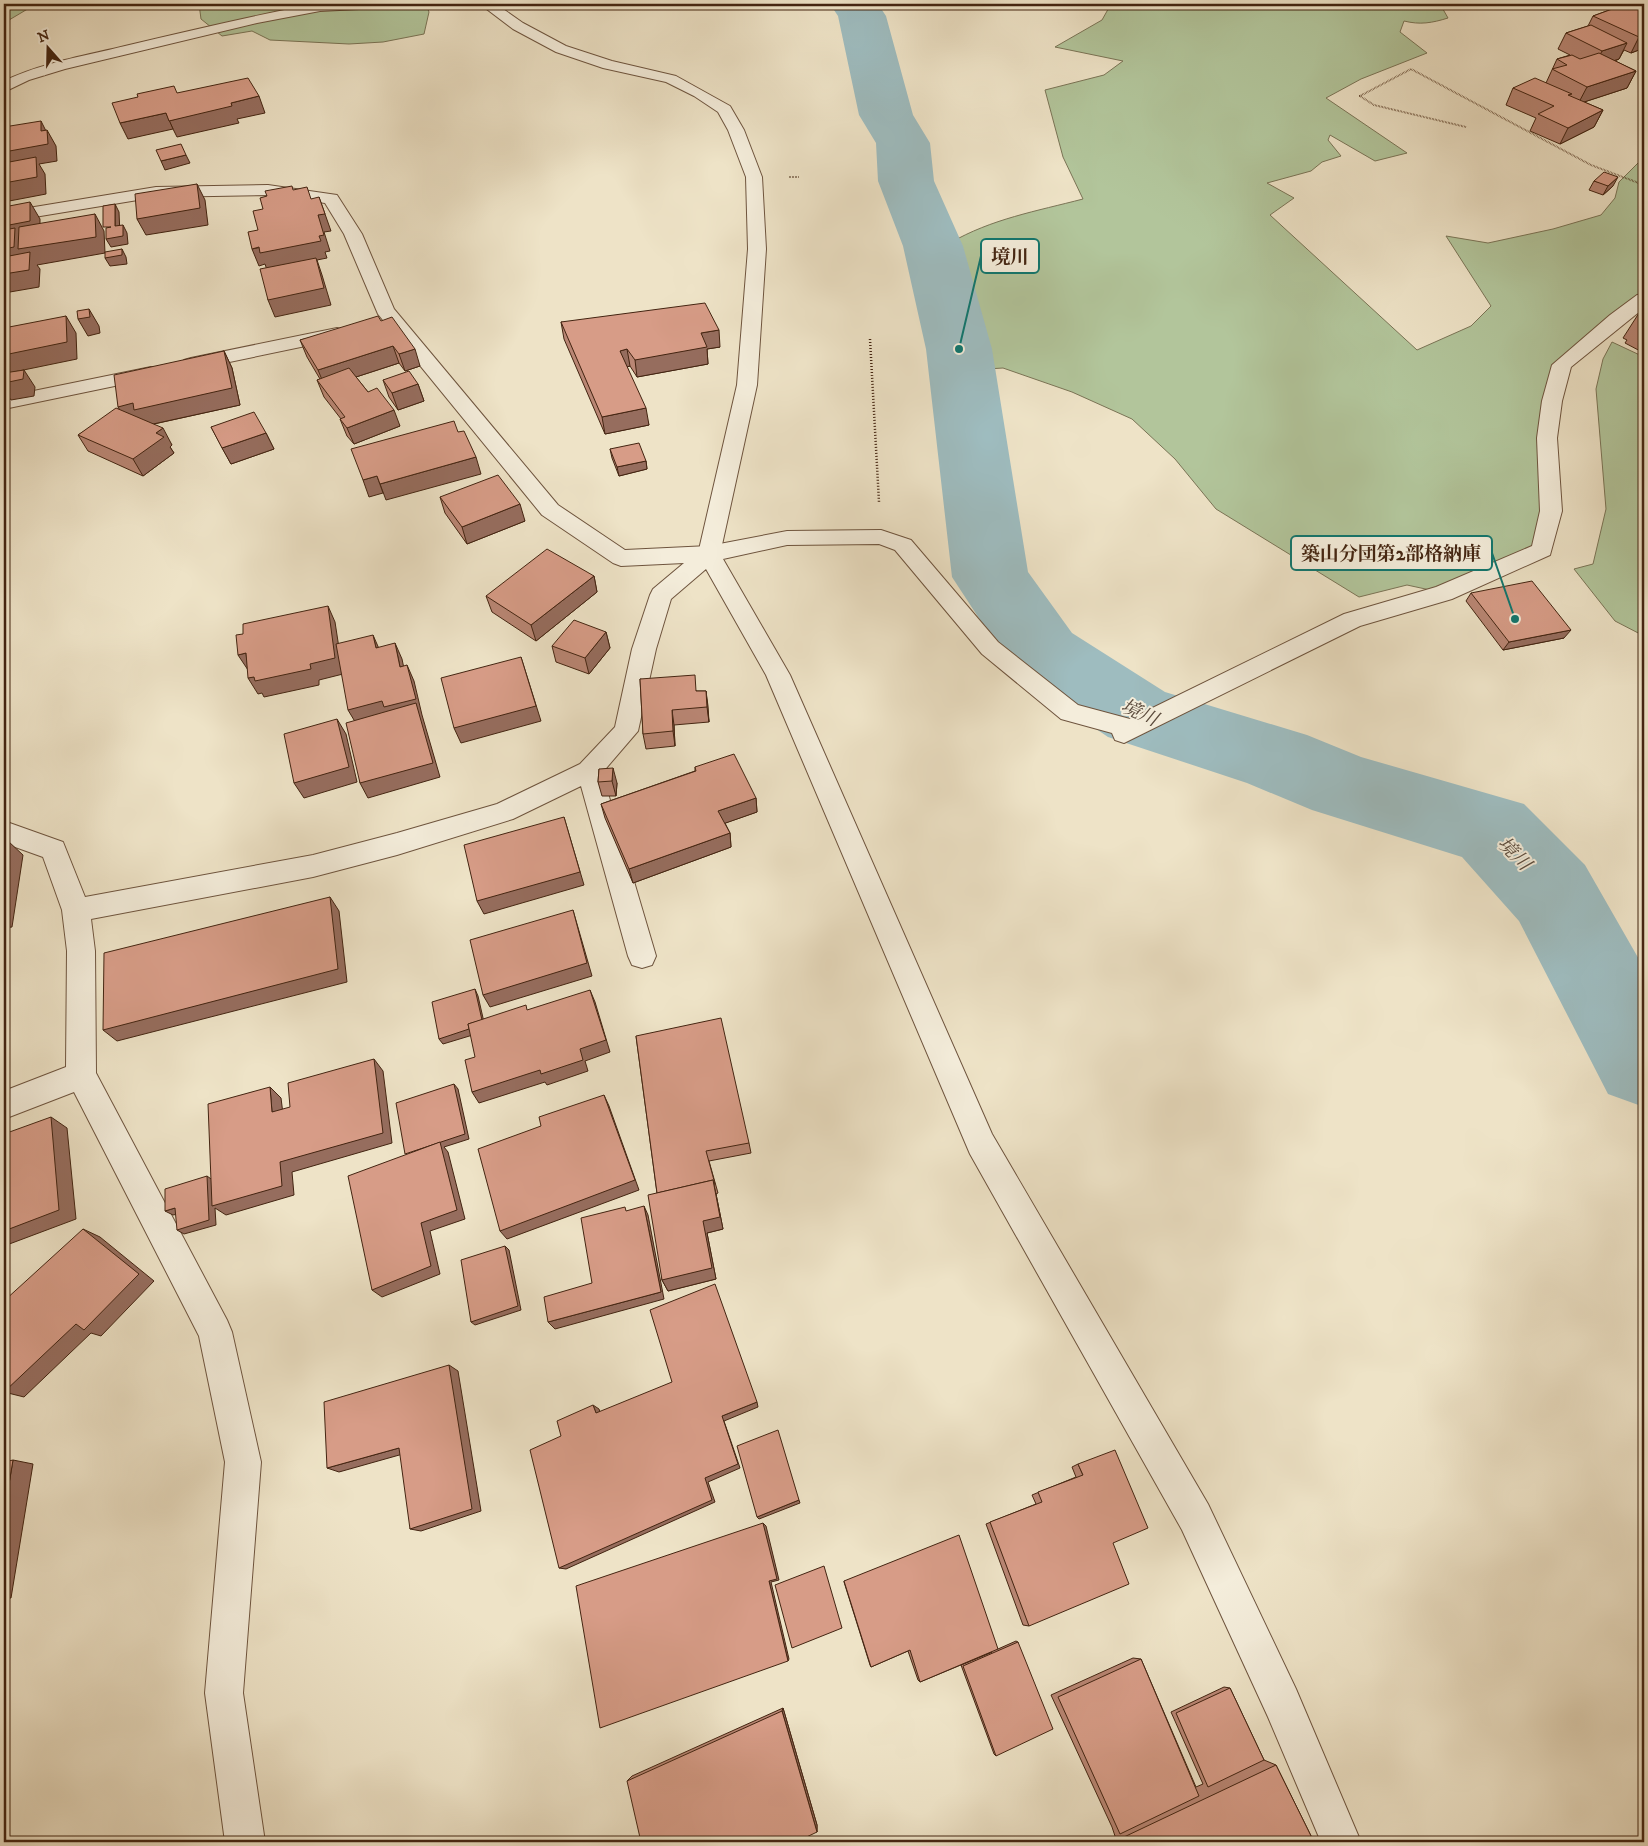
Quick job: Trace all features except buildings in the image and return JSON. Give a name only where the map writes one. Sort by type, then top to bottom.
[{"type":"street","points":[[4,88],[24,77],[60,66],[257,18],[320,7],[378,4]]},
{"type":"street","points":[[76,910],[313,866],[397,844],[504,812],[589,771],[626,731],[644,649],[661,595],[709,554],[747,385],[757,249],[754,177],[736,130],[724,109],[699,93],[671,80],[608,65],[561,49],[518,26],[487,4]]},
{"type":"street","points":[[4,217],[156,192],[268,190],[331,199],[353,234],[385,310],[550,510],[621,558],[709,554],[787,538],[881,538],[903,545],[932,577],[990,648],[1070,712],[1121,726],[1124,732],[1352,620],[1444,593],[1542,550],[1551,511],[1547,438],[1552,401],[1562,365],[1644,299]]},
{"type":"street","points":[[375,326],[395,322]]},
{"type":"street","points":[[4,403],[356,330]]},
{"type":"street","points":[[709,554],[778,675],[981,1144],[1195,1517],[1282,1703],[1341,1842]]},
{"type":"street","points":[[589,771],[642,956]]},
{"type":"street","points":[[4,832],[54,850],[76,910],[81,951],[80,1075],[215,1332],[243,1462],[224,1693],[245,1842]]},
{"type":"street","points":[[4,1105],[80,1075]]},
{"type":"path","points":[[1466,127],[1374,105],[1360,96],[1411,69],[1591,165],[1644,185]]},
{"type":"path","points":[[870,339],[881,538]]},
{"type":"green space","points":[[4,4],[36,4],[4,23]]},
{"type":"green space","points":[[199,4],[426,4],[429,12],[424,34],[383,42],[349,44],[270,40],[252,31],[222,36],[201,19]]},
{"type":"green space","points":[[1111,4],[1440,4],[1448,18],[1426,23],[1404,21],[1400,32],[1427,53],[1361,79],[1326,98],[1407,153],[1375,161],[1330,135],[1328,140],[1341,156],[1322,162],[1311,171],[1267,183],[1294,198],[1270,215],[1417,350],[1471,326],[1491,306],[1446,236],[1488,243],[1553,229],[1601,215],[1615,198],[1619,182],[1644,157],[1644,299],[1562,365],[1542,550],[1444,593],[1407,585],[1359,597],[1216,509],[1175,459],[1132,419],[1072,392],[1003,368],[971,370],[964,336],[948,289],[947,256],[950,243],[998,222],[1083,199],[1063,157],[1045,90],[1104,75],[1123,61],[1055,47],[1102,20]]},
{"type":"green space","points":[[1612,342],[1644,357],[1644,636],[1615,621],[1574,569],[1593,564],[1606,509],[1596,389],[1603,359]]},
{"type":"waterway","name":"境川","points":[[854,4],[862,16],[886,115],[903,143],[906,181],[933,246],[959,349],[990,577],[1044,654],[1137,715],[1277,759],[1343,786],[1492,830],[1552,893],[1644,1061]]},
{"type":"place","name":"境川","points":[[959,349]]},
{"type":"place","name":"築山分団第2部格納庫","points":[[1515,619]]}]
